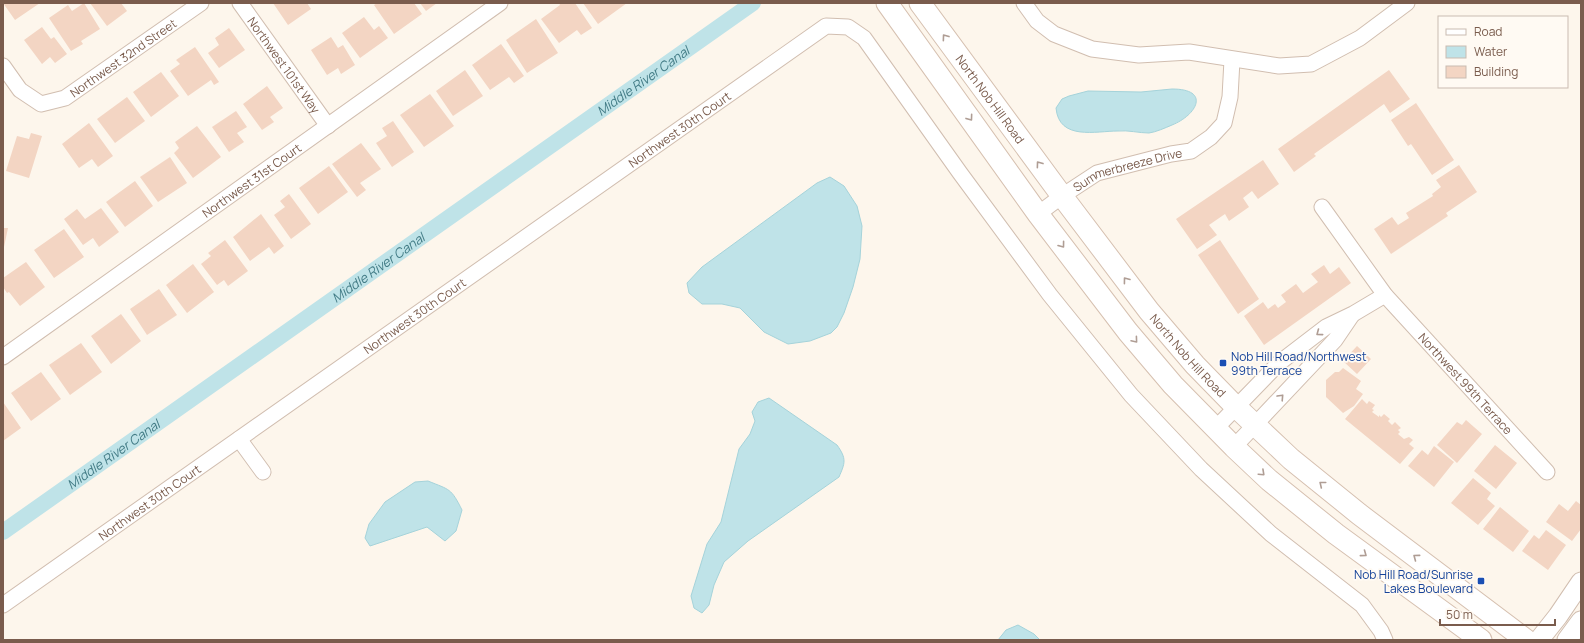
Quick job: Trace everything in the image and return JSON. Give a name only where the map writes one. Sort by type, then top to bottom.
[{"type":"main road","points":[[887,3],[1038,214],[1128,332],[1173,385],[1215,429],[1269,480],[1336,534],[1481,640]]},
{"type":"main road","name":"North Nob Hill Road","points":[[920,3],[1062,196],[1149,311],[1195,364],[1254,425],[1291,459],[1353,509],[1526,640]]},
{"type":"street","name":"Northwest 32nd Street","points":[[3,66],[20,90],[41,104],[65,98],[201,3]]},
{"type":"street","name":"Northwest 101st Way","points":[[240,3],[328,126]]},
{"type":"street","name":"Northwest 31st Court","points":[[3,357],[500,3]]},
{"type":"street","points":[[1024,3],[1037,21],[1054,34],[1092,49],[1139,55],[1189,52],[1232,60],[1279,66],[1311,64],[1360,38],[1407,3]]},
{"type":"street","name":"Northwest 30th Court","points":[[3,605],[826,26],[848,27],[864,38],[960,173],[1050,295],[1131,395],[1201,469],[1271,534],[1362,605],[1385,640]]},
{"type":"street","name":"Summerbreeze Drive","points":[[1038,214],[1097,173],[1171,154],[1191,151],[1211,137],[1224,123],[1230,97],[1232,60]]},
{"type":"street","name":"Northwest 99th Terrace","points":[[1322,207],[1385,295],[1548,472]]},
{"type":"street","points":[[1215,429],[1279,363],[1326,327],[1353,314],[1385,295]]},
{"type":"street","points":[[1234,447],[1335,340],[1353,314]]},
{"type":"street","points":[[239,439],[263,472]]},
{"type":"street","points":[[1539,640],[1558,616],[1581,582]]},
{"type":"street","points":[[1567,640],[1581,621]]},
{"type":"water","points":[[1172,89],[1184,90],[1192,93],[1196,98],[1196,103],[1193,109],[1181,121],[1149,133],[1122,131],[1080,132],[1071,130],[1064,126],[1059,118],[1056,108],[1062,99],[1088,91],[1141,92]]},
{"type":"water","points":[[830,177],[844,186],[857,206],[862,226],[860,259],[853,287],[844,313],[837,327],[831,333],[810,341],[788,344],[764,332],[740,308],[722,304],[702,304],[689,293],[687,283],[702,267],[817,183]]},
{"type":"water","points":[[769,398],[837,445],[844,458],[843,468],[839,477],[748,541],[724,562],[714,585],[709,605],[702,613],[694,608],[691,596],[707,544],[721,522],[739,449],[750,434],[755,421],[752,412],[758,402]]},
{"type":"water","points":[[428,481],[441,486],[455,497],[462,510],[456,531],[445,541],[427,527],[370,546],[365,538],[369,524],[385,502],[415,482]]},
{"type":"water","points":[[1018,625],[1034,634],[1040,640],[998,640],[1006,630]]},
{"type":"building","points":[[3,3],[40,3],[15,20]]},
{"type":"building","points":[[84,3],[100,29],[81,41],[83,44],[71,51],[49,18],[68,5],[72,11]]},
{"type":"building","points":[[90,3],[121,3],[127,11],[107,26]]},
{"type":"building","points":[[273,3],[307,3],[311,9],[288,25]]},
{"type":"building","points":[[377,3],[414,3],[422,14],[394,34],[374,5]]},
{"type":"building","points":[[420,3],[437,3],[426,11]]},
{"type":"building","points":[[559,3],[575,3],[592,28],[581,35],[577,30],[559,43],[541,19],[560,5]]},
{"type":"building","points":[[583,3],[627,3],[598,24]]},
{"type":"building","points":[[364,17],[374,30],[379,26],[388,38],[360,58],[342,33]]},
{"type":"building","points":[[536,19],[558,53],[527,73],[506,40]]},
{"type":"building","points":[[42,27],[51,39],[54,37],[67,54],[55,63],[50,57],[42,64],[24,40]]},
{"type":"building","points":[[229,28],[245,50],[219,68],[208,53],[219,45],[215,38]]},
{"type":"building","points":[[331,37],[338,48],[343,45],[355,65],[341,74],[338,68],[327,75],[311,50]]},
{"type":"building","points":[[501,44],[524,76],[514,83],[509,77],[490,90],[472,65]]},
{"type":"building","points":[[195,47],[219,82],[214,85],[211,80],[188,96],[170,71],[180,64],[176,60]]},
{"type":"building","points":[[465,70],[483,96],[453,116],[436,91]]},
{"type":"building","points":[[1389,70],[1410,99],[1390,113],[1384,104],[1314,154],[1316,156],[1294,172],[1278,149]]},
{"type":"building","points":[[161,72],[179,96],[151,117],[133,92]]},
{"type":"building","points":[[267,86],[283,108],[270,117],[274,122],[262,130],[243,104]]},
{"type":"building","points":[[430,94],[454,126],[424,147],[400,115]]},
{"type":"building","points":[[127,97],[145,121],[115,143],[97,119]]},
{"type":"building","points":[[1416,103],[1454,160],[1432,175],[1411,144],[1408,146],[1391,120]]},
{"type":"building","points":[[236,111],[247,127],[237,133],[244,142],[229,152],[212,127]]},
{"type":"building","points":[[393,121],[414,152],[392,167],[376,143],[387,136],[382,128]]},
{"type":"building","points":[[89,123],[113,156],[98,167],[92,159],[79,168],[62,144]]},
{"type":"building","points":[[197,126],[221,157],[193,178],[174,153],[179,148],[175,142]]},
{"type":"building","points":[[31,133],[42,136],[29,178],[6,171],[17,136],[29,139]]},
{"type":"building","points":[[361,143],[381,169],[360,183],[366,190],[357,197],[332,164]]},
{"type":"building","points":[[170,157],[187,183],[158,202],[140,177]]},
{"type":"building","points":[[1263,160],[1279,184],[1258,199],[1252,191],[1243,198],[1249,207],[1229,221],[1225,214],[1209,225],[1217,235],[1197,249],[1176,219]]},
{"type":"building","points":[[1459,165],[1477,192],[1446,213],[1448,216],[1391,254],[1374,229],[1392,217],[1398,225],[1409,218],[1406,213],[1433,196],[1432,194],[1441,187],[1436,180]]},
{"type":"building","points":[[329,166],[348,192],[318,214],[299,188]]},
{"type":"building","points":[[135,181],[153,206],[125,227],[106,202]]},
{"type":"building","points":[[289,194],[311,224],[291,239],[274,215],[285,207],[280,201]]},
{"type":"building","points":[[101,208],[119,232],[99,247],[93,238],[83,245],[64,219],[77,209],[85,219]]},
{"type":"building","points":[[261,214],[284,246],[274,254],[269,247],[250,261],[233,237]]},
{"type":"building","points":[[3,228],[8,228],[4,247],[3,247]]},
{"type":"building","points":[[64,229],[84,257],[54,278],[34,250]]},
{"type":"building","points":[[225,240],[248,271],[228,286],[224,280],[217,285],[201,264],[211,256],[208,253]]},
{"type":"building","points":[[1220,240],[1259,299],[1238,314],[1198,255]]},
{"type":"building","points":[[26,262],[45,287],[20,306],[3,287],[3,278]]},
{"type":"building","points":[[193,264],[214,292],[187,313],[166,285]]},
{"type":"building","points":[[1324,265],[1330,274],[1339,267],[1351,283],[1264,345],[1244,316],[1263,302],[1268,309],[1275,304],[1278,308],[1286,302],[1281,295],[1296,284],[1303,293],[1318,282],[1311,274]]},
{"type":"building","points":[[159,289],[177,315],[147,335],[130,309]]},
{"type":"building","points":[[121,314],[141,341],[111,364],[91,336]]},
{"type":"building","points":[[81,343],[102,372],[70,395],[49,365]]},
{"type":"building","points":[[1357,346],[1371,359],[1357,374],[1343,361]]},
{"type":"building","points":[[1343,368],[1361,381],[1356,389],[1363,394],[1354,406],[1343,413],[1326,397],[1326,380],[1335,372],[1339,372]]},
{"type":"building","points":[[41,372],[61,399],[31,421],[11,393]]},
{"type":"building","points":[[1362,399],[1367,404],[1369,401],[1375,405],[1372,412],[1379,417],[1379,415],[1381,417],[1384,414],[1390,419],[1388,421],[1392,425],[1395,422],[1401,428],[1398,430],[1400,432],[1398,434],[1404,439],[1409,437],[1413,440],[1409,444],[1414,448],[1400,464],[1345,419]]},
{"type":"building","points":[[3,402],[21,428],[3,441]]},
{"type":"building","points":[[1466,420],[1482,434],[1457,463],[1437,445],[1457,422],[1462,425]]},
{"type":"building","points":[[1495,445],[1517,463],[1496,489],[1474,471]]},
{"type":"building","points":[[1434,446],[1454,462],[1434,487],[1408,466],[1422,450],[1428,455]]},
{"type":"building","points":[[1473,478],[1491,493],[1487,499],[1495,506],[1478,525],[1451,503]]},
{"type":"building","points":[[1576,501],[1581,505],[1581,529],[1572,541],[1546,522],[1559,504],[1568,511]]},
{"type":"building","points":[[1500,507],[1529,531],[1513,552],[1483,529]]},
{"type":"building","points":[[1546,530],[1566,545],[1548,570],[1522,551],[1534,535],[1539,539]]},
{"type":"waterway","name":"Middle River Canal","points":[[3,532],[753,3]]},
{"type":"place","name":"Nob Hill Road/Northwest 99th Terrace","points":[[1223,363]]},
{"type":"place","name":"Nob Hill Road/Sunrise Lakes Boulevard","points":[[1481,581]]}]
